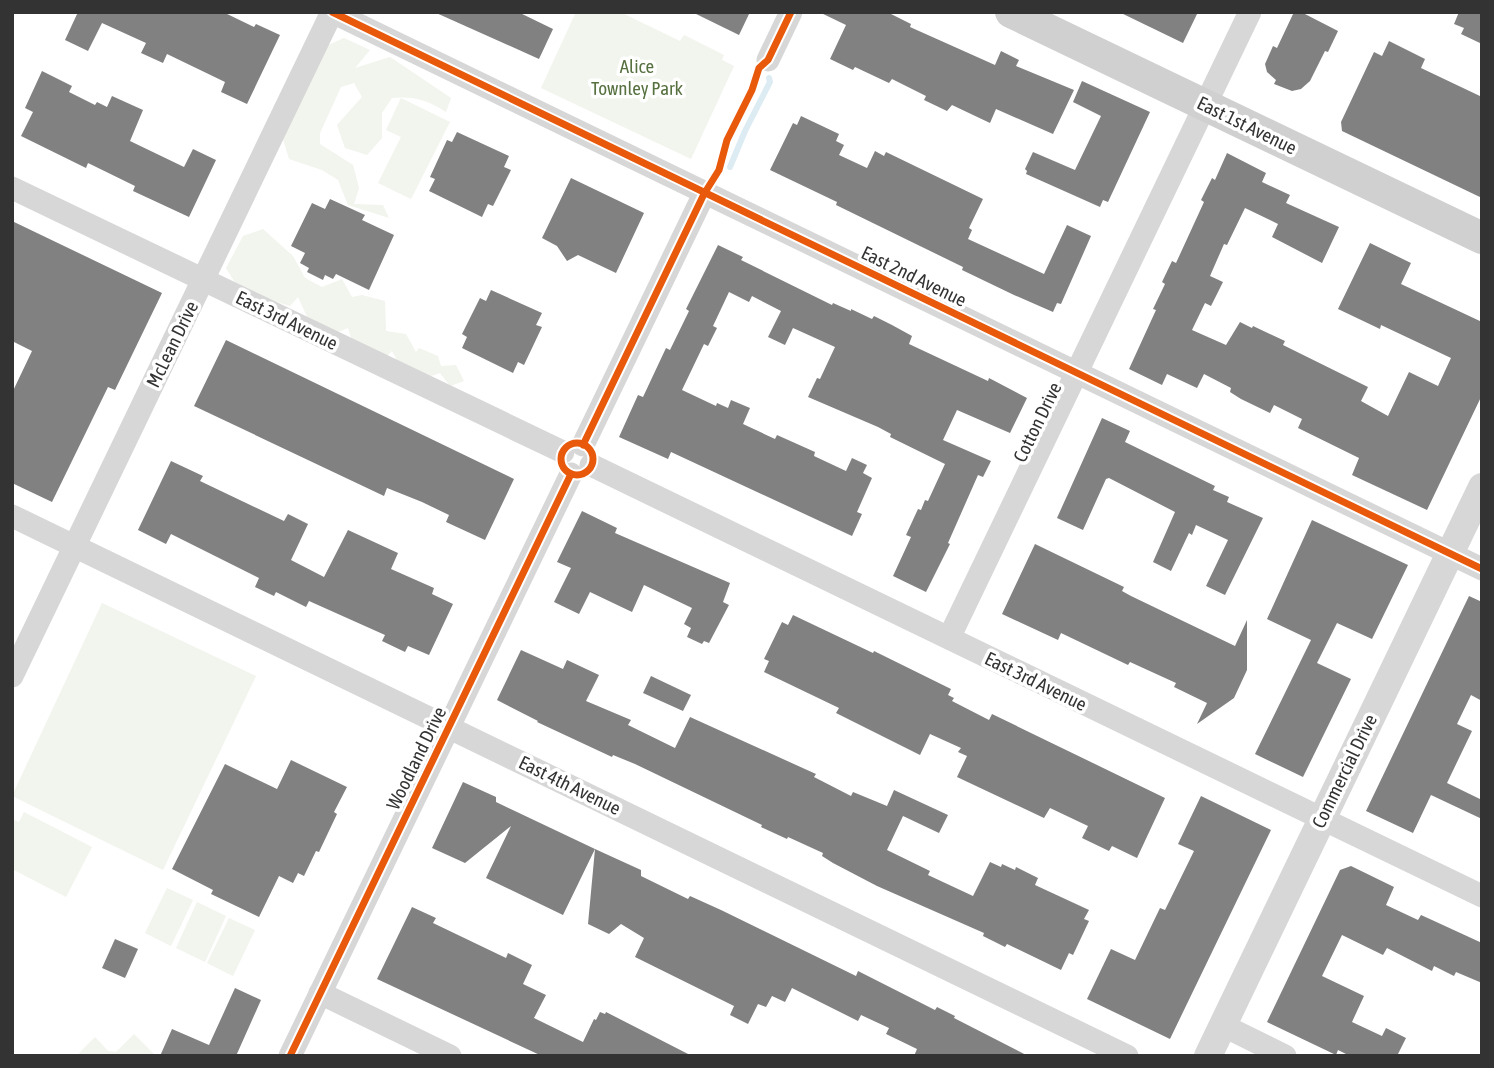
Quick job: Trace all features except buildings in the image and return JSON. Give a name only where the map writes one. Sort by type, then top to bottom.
[{"type":"main road","name":"East 1st Avenue","points":[[1011,12],[1482,238]]},
{"type":"street","name":"East 2nd Avenue","points":[[332,12],[1482,569]]},
{"type":"street","name":"McLean Drive","points":[[12,676],[332,12]]},
{"type":"street","points":[[768,60],[791,12]]},
{"type":"street","name":"Cotton Drive","points":[[949,638],[1250,12]]},
{"type":"street","name":"East 3rd Avenue","points":[[12,188],[1482,896]]},
{"type":"street","name":"Woodland Drive","points":[[290,1056],[704,194]]},
{"type":"street","name":"Commercial Drive","points":[[1208,1056],[1482,487]]},
{"type":"street","name":"East 4th Avenue","points":[[12,516],[1127,1056]]},
{"type":"street","points":[[320,993],[450,1056]]},
{"type":"street","points":[[1222,1025],[1285,1056]]},
{"type":"green space","name":"Alice Townley Park","points":[[576,12],[620,12],[680,41],[684,35],[724,55],[722,60],[734,66],[691,159],[541,88]]},
{"type":"green space","points":[[344,38],[370,50],[355,68],[390,57],[451,98],[446,112],[420,100],[392,98],[382,113],[382,138],[367,155],[345,148],[337,125],[362,97],[354,83],[341,87],[320,133],[320,144],[353,165],[359,188],[354,204],[383,205],[389,218],[348,205],[338,180],[322,170],[289,159],[283,139],[284,100],[308,88],[326,46]]},
{"type":"green space","points":[[401,98],[450,122],[411,199],[378,183],[401,137],[386,130]]},
{"type":"green space","points":[[263,229],[293,256],[305,278],[322,287],[342,279],[352,297],[362,295],[385,301],[386,331],[406,334],[416,352],[419,348],[438,356],[441,366],[456,365],[464,381],[450,386],[440,373],[431,376],[398,362],[392,351],[387,356],[352,341],[348,328],[338,332],[308,319],[298,297],[290,306],[240,291],[226,268],[243,236]]},
{"type":"green space","points":[[102,603],[256,676],[163,870],[12,796]]},
{"type":"green space","points":[[24,812],[92,847],[66,897],[12,869],[12,819],[19,822]]},
{"type":"green space","points":[[167,888],[193,900],[171,946],[145,933]]},
{"type":"green space","points":[[197,902],[226,916],[205,962],[176,948]]},
{"type":"green space","points":[[229,918],[255,930],[233,976],[207,963]]},
{"type":"green space","points":[[134,1034],[156,1056],[82,1056],[79,1053],[95,1037],[108,1051],[116,1052]]},
{"type":"waterway","points":[[730,167],[770,82],[769,78]]},
{"type":"cycle path","points":[[332,12],[1482,569]]},
{"type":"cycle path","points":[[583,445],[704,194],[719,170],[727,140],[752,90],[759,68],[768,60],[791,12]]},
{"type":"cycle path","points":[[577,443],[588,448],[593,459],[588,470],[577,475],[566,470],[561,459],[566,448],[577,443]]},
{"type":"cycle path","points":[[290,1056],[571,474]]}]
